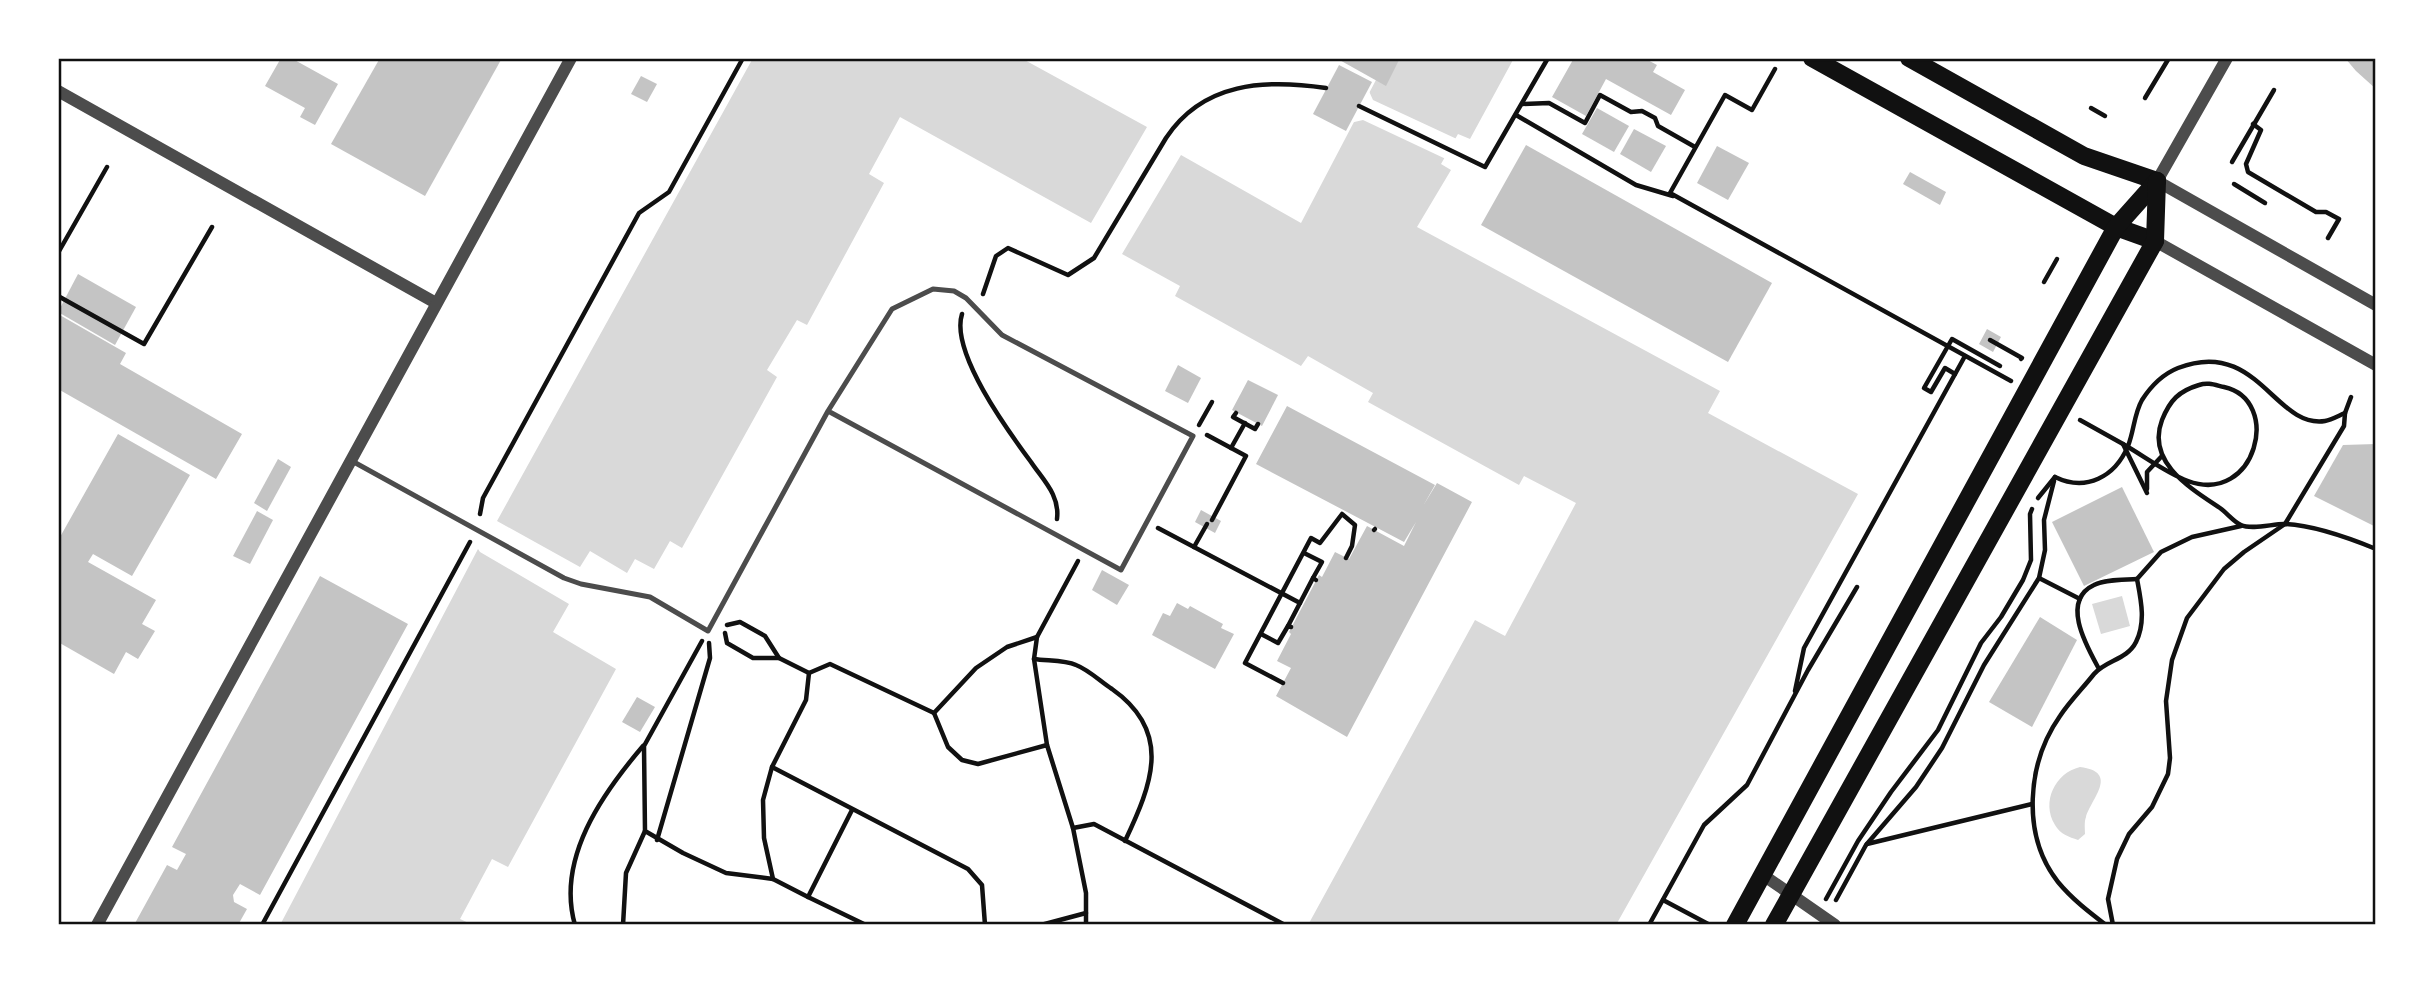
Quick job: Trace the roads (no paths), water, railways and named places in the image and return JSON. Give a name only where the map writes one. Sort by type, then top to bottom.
[{"type":"highway","points":[[1812,58],[2116,228],[2155,241]]},
{"type":"highway","points":[[1909,58],[2084,156],[2157,181]]},
{"type":"highway","points":[[1735,925],[2116,228],[2157,181]]},
{"type":"highway","points":[[1774,925],[2155,241],[2157,181]]},
{"type":"street","points":[[97,925],[571,58]]},
{"type":"street","points":[[2227,58],[2157,181],[2376,305]]},
{"type":"street","points":[[58,91],[436,303]]},
{"type":"street","points":[[2155,241],[2376,365]]},
{"type":"street","points":[[1763,876],[1835,925]]},
{"type":"lane","points":[[351,461],[564,578],[581,584],[650,597],[708,631],[828,411],[892,309],[933,289],[954,291],[978,308],[1002,334],[1193,436],[1121,570],[828,411]]}]
